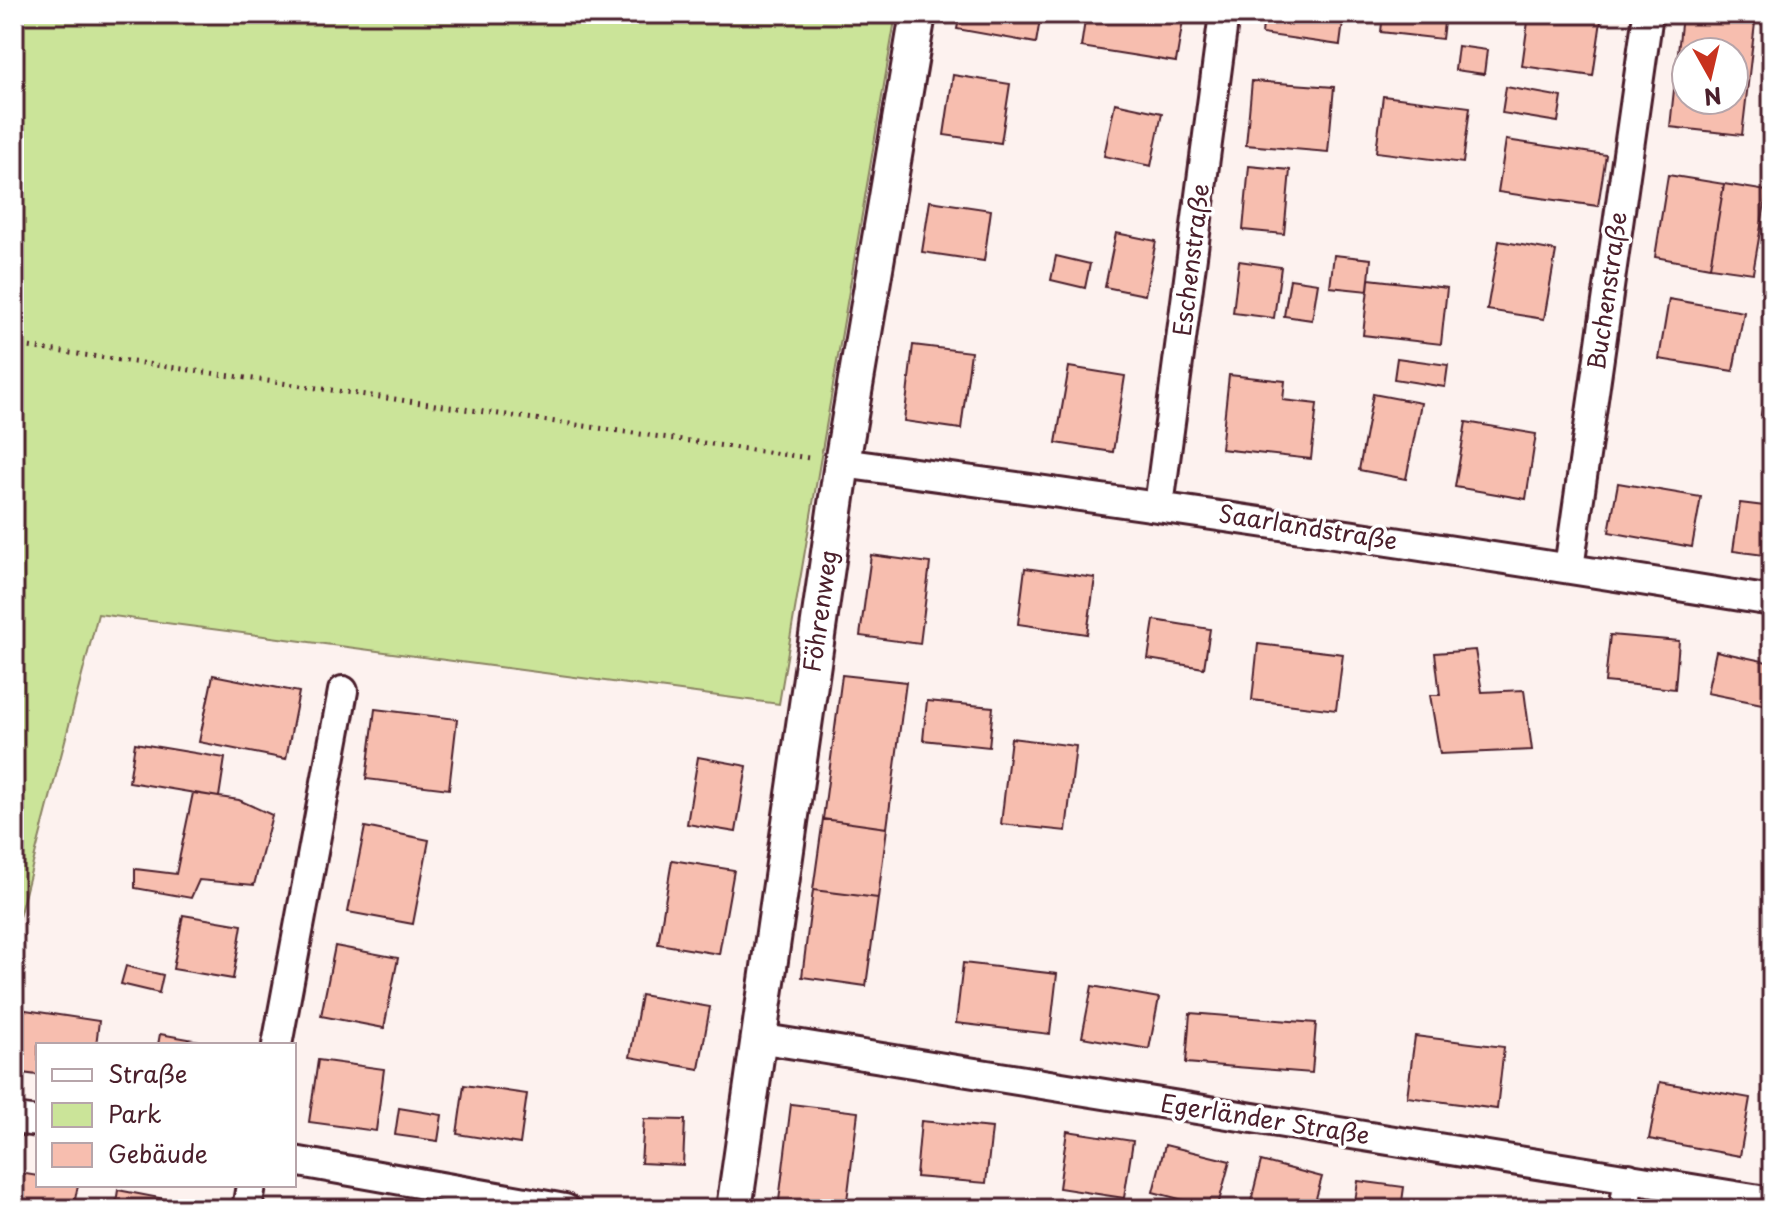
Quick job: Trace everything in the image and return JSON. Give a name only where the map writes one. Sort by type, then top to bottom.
[{"type":"street","name":"Föhrenweg","points":[[734,1209],[842,463],[918,14]]},
{"type":"street","name":"Eschenstraße","points":[[1159,506],[1224,14]]},
{"type":"street","name":"Buchenstraße","points":[[1569,568],[1648,14]]},
{"type":"street","name":"Saarlandstraße","points":[[842,463],[1159,506],[1772,601]]},
{"type":"street","points":[[277,1043],[343,691]]},
{"type":"street","name":"Egerländer Straße","points":[[758,1038],[1772,1202]]},
{"type":"street","points":[[296,1161],[565,1209]]},
{"type":"street","points":[[1624,1209],[1629,1178]]},
{"type":"street","points":[[247,1209],[251,1187]]},
{"type":"path","points":[[14,345],[842,463]]},
{"type":"green space","points":[[17,14],[896,14],[779,704],[98,614],[14,936],[14,64],[23,61]]},
{"type":"building","points":[[960,14],[1041,14],[1036,43],[957,29]]},
{"type":"building","points":[[1086,14],[1184,14],[1176,62],[1081,47]]},
{"type":"building","points":[[1264,14],[1344,14],[1340,45],[1262,34]]},
{"type":"building","points":[[1383,14],[1445,14],[1442,39],[1381,32]]},
{"type":"building","points":[[1529,14],[1602,14],[1593,76],[1522,66]]},
{"type":"building","points":[[1682,15],[1755,23],[1750,66],[1750,36],[1680,36]]},
{"type":"building","points":[[1458,46],[1487,50],[1484,74],[1455,70]]},
{"type":"building","points":[[953,75],[1010,84],[1001,143],[944,135]]},
{"type":"building","points":[[1252,81],[1334,87],[1328,152],[1246,145]]},
{"type":"building","points":[[1506,87],[1562,97],[1558,122],[1502,113]]},
{"type":"building","points":[[1383,96],[1470,107],[1463,163],[1376,152]]},
{"type":"building","points":[[1115,103],[1162,113],[1151,166],[1104,156]]},
{"type":"building","points":[[1671,116],[1744,116],[1742,135],[1670,127]]},
{"type":"building","points":[[1506,140],[1606,155],[1598,206],[1498,192]]},
{"type":"building","points":[[1249,166],[1290,170],[1284,234],[1243,230]]},
{"type":"building","points":[[1668,175],[1724,184],[1710,267],[1655,257]]},
{"type":"building","points":[[1724,184],[1767,191],[1753,273],[1710,267]]},
{"type":"building","points":[[930,201],[991,210],[984,261],[922,252]]},
{"type":"building","points":[[1116,233],[1156,241],[1145,295],[1105,287]]},
{"type":"building","points":[[1499,241],[1556,251],[1544,319],[1487,310]]},
{"type":"building","points":[[1334,255],[1371,259],[1368,291],[1330,287]]},
{"type":"building","points":[[1056,256],[1090,264],[1085,288],[1051,280]]},
{"type":"building","points":[[1239,261],[1281,267],[1274,318],[1233,313]]},
{"type":"building","points":[[1290,279],[1318,283],[1312,320],[1284,316]]},
{"type":"building","points":[[1369,279],[1447,288],[1441,344],[1363,335]]},
{"type":"building","points":[[1669,299],[1744,312],[1733,371],[1659,359]]},
{"type":"building","points":[[913,345],[971,352],[961,429],[904,421]]},
{"type":"building","points":[[1397,358],[1448,365],[1445,387],[1394,379]]},
{"type":"building","points":[[1069,367],[1125,376],[1113,452],[1056,443]]},
{"type":"building","points":[[1769,371],[1772,371],[1772,417],[1761,415]]},
{"type":"building","points":[[1229,375],[1285,381],[1283,400],[1317,404],[1311,459],[1221,449]]},
{"type":"building","points":[[1373,394],[1421,403],[1406,479],[1359,470]]},
{"type":"building","points":[[1466,422],[1536,434],[1526,499],[1455,487]]},
{"type":"building","points":[[1618,483],[1701,497],[1692,547],[1609,532]]},
{"type":"building","points":[[1740,503],[1772,507],[1772,556],[1733,551]]},
{"type":"building","points":[[871,555],[930,563],[920,644],[860,636]]},
{"type":"building","points":[[1025,568],[1095,578],[1087,634],[1018,624]]},
{"type":"building","points":[[1154,620],[1210,629],[1204,668],[1148,659]]},
{"type":"building","points":[[1610,635],[1679,641],[1675,689],[1605,682]]},
{"type":"building","points":[[1258,644],[1343,654],[1336,710],[1252,700]]},
{"type":"building","points":[[1475,650],[1482,692],[1524,690],[1532,750],[1440,754],[1430,695],[1440,695],[1435,653]]},
{"type":"building","points":[[1716,651],[1772,663],[1772,706],[1707,693]]},
{"type":"building","points":[[213,675],[299,692],[286,759],[199,742]]},
{"type":"building","points":[[842,675],[906,682],[887,828],[823,819]]},
{"type":"building","points":[[927,701],[993,707],[989,747],[923,740]]},
{"type":"building","points":[[375,709],[457,719],[449,789],[366,779]]},
{"type":"building","points":[[1011,738],[1076,746],[1066,831],[1001,824]]},
{"type":"building","points":[[135,743],[225,758],[219,797],[129,782]]},
{"type":"building","points":[[698,757],[747,766],[736,832],[687,824]]},
{"type":"building","points":[[193,793],[239,800],[272,815],[254,885],[199,880],[191,898],[135,888],[135,869],[176,874]]},
{"type":"building","points":[[823,819],[887,828],[878,898],[813,890]]},
{"type":"building","points":[[365,827],[429,840],[413,924],[348,912]]},
{"type":"building","points":[[672,860],[734,870],[719,954],[658,944]]},
{"type":"building","points":[[813,890],[878,898],[866,986],[802,977]]},
{"type":"building","points":[[183,915],[242,925],[233,979],[173,969]]},
{"type":"building","points":[[335,946],[398,958],[384,1028],[321,1016]]},
{"type":"building","points":[[963,963],[1057,974],[1050,1034],[956,1023]]},
{"type":"building","points":[[126,966],[163,975],[159,993],[121,984]]},
{"type":"building","points":[[1092,986],[1159,998],[1149,1049],[1082,1037]]},
{"type":"building","points":[[641,995],[710,1007],[699,1069],[630,1057]]},
{"type":"building","points":[[19,1009],[99,1021],[96,1043],[36,1043],[36,1075],[14,1072]]},
{"type":"building","points":[[1190,1013],[1316,1023],[1312,1073],[1186,1063]]},
{"type":"building","points":[[160,1034],[211,1043],[158,1043]]},
{"type":"building","points":[[1415,1036],[1504,1047],[1497,1109],[1407,1097]]},
{"type":"building","points":[[318,1060],[384,1069],[376,1131],[309,1122]]},
{"type":"building","points":[[1660,1082],[1750,1098],[1740,1156],[1649,1139]]},
{"type":"building","points":[[464,1085],[527,1094],[520,1144],[457,1134]]},
{"type":"building","points":[[791,1104],[858,1112],[846,1209],[778,1209]]},
{"type":"building","points":[[399,1108],[442,1115],[438,1141],[395,1135]]},
{"type":"building","points":[[644,1119],[685,1120],[683,1165],[641,1163]]},
{"type":"building","points":[[1772,1119],[1772,1163],[1766,1162]]},
{"type":"building","points":[[921,1121],[992,1128],[986,1183],[916,1177]]},
{"type":"building","points":[[1067,1131],[1133,1141],[1124,1198],[1059,1188]]},
{"type":"building","points":[[1165,1145],[1230,1161],[1217,1209],[1153,1192]]},
{"type":"building","points":[[1261,1161],[1322,1177],[1313,1209],[1264,1209],[1250,1205]]},
{"type":"building","points":[[14,1172],[36,1176],[36,1187],[78,1187],[73,1209],[14,1209]]},
{"type":"building","points":[[1358,1181],[1404,1187],[1401,1209],[1354,1209]]},
{"type":"building","points":[[118,1190],[190,1204],[189,1209],[115,1209]]}]
